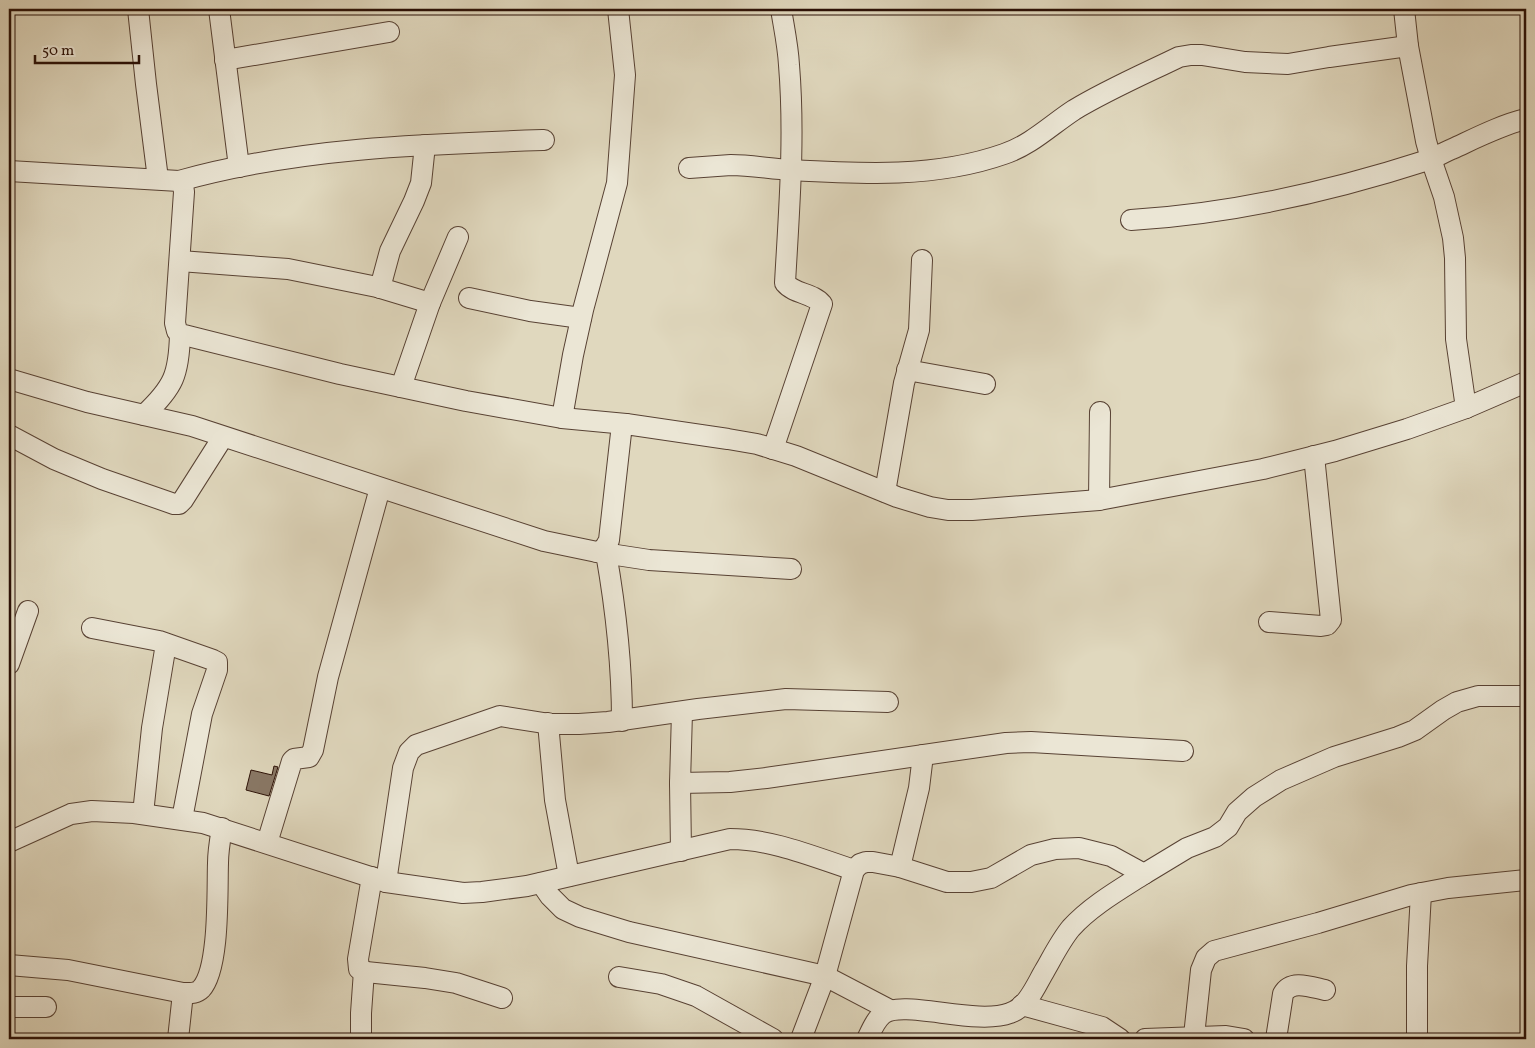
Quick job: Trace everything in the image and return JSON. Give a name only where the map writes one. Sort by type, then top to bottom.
[{"type":"street","points":[[138,9],[158,179]]},
{"type":"street","points":[[218,9],[239,167]]},
{"type":"street","points":[[562,418],[581,318],[617,183],[625,75],[618,9]]},
{"type":"street","points":[[773,449],[822,308],[822,304],[817,299],[785,283],[790,170],[789,66],[781,9]]},
{"type":"street","points":[[1404,9],[1408,46],[1431,159],[1444,197],[1453,238],[1456,339],[1466,408]]},
{"type":"street","points":[[225,60],[389,32]]},
{"type":"street","points":[[689,168],[730,165],[790,170],[888,173],[924,172],[981,162],[1007,154],[1028,143],[1073,111],[1179,57],[1191,55],[1245,62],[1288,64],[1408,46]]},
{"type":"street","points":[[1131,220],[1192,215],[1327,190],[1431,159],[1471,140],[1526,119]]},
{"type":"street","points":[[9,171],[179,180],[239,167],[363,149],[544,140]]},
{"type":"street","points":[[380,288],[390,251],[421,183],[425,145]]},
{"type":"street","points":[[144,415],[161,400],[169,388],[176,375],[179,358],[180,334],[175,323],[184,192],[183,185],[179,180]]},
{"type":"street","points":[[401,387],[430,303],[458,237]]},
{"type":"street","points":[[180,260],[288,269],[380,288],[430,303]]},
{"type":"street","points":[[885,492],[908,370],[918,330],[922,294],[922,260]]},
{"type":"street","points":[[470,298],[530,311],[581,318]]},
{"type":"street","points":[[180,334],[401,387],[562,418],[626,424],[728,439],[773,449],[796,456],[885,492],[930,507],[948,510],[996,509],[1099,500],[1263,469],[1407,429],[1466,408],[1526,382]]},
{"type":"street","points":[[908,370],[985,384]]},
{"type":"street","points":[[9,379],[87,402],[184,424],[544,541],[601,553],[649,560],[792,569]]},
{"type":"street","points":[[1099,500],[1100,412]]},
{"type":"street","points":[[622,720],[621,660],[613,595],[601,553],[609,540],[621,433],[622,427],[626,424]]},
{"type":"street","points":[[9,435],[62,462],[102,479],[174,504],[179,504],[183,500],[223,437]]},
{"type":"street","points":[[1269,622],[1321,626],[1327,625],[1331,620],[1314,456]]},
{"type":"street","points":[[267,843],[292,761],[294,759],[309,758],[313,750],[328,677],[380,488]]},
{"type":"street","points":[[9,664],[28,611]]},
{"type":"street","points":[[92,628],[166,644],[217,662],[202,714],[182,819]]},
{"type":"street","points":[[143,814],[152,728],[166,644]]},
{"type":"street","points":[[867,1039],[882,1014],[890,1010],[900,1009],[964,1017],[996,1018],[1018,1010],[1072,928],[1107,898],[1144,874],[1187,848],[1215,838],[1228,827],[1237,812],[1254,797],[1281,780],[1334,757],[1375,746],[1415,730],[1457,702],[1478,696],[1526,696]]},
{"type":"street","points":[[502,998],[456,983],[364,971],[359,968],[358,959],[379,879],[403,768],[412,748],[500,716],[548,723],[579,724],[786,699],[888,702]]},
{"type":"street","points":[[681,851],[682,712]]},
{"type":"street","points":[[548,723],[555,800],[569,876]]},
{"type":"street","points":[[680,783],[730,782],[766,778],[982,745],[1031,742],[1183,751]]},
{"type":"street","points":[[900,867],[918,795],[923,755]]},
{"type":"street","points":[[9,842],[76,813],[92,811],[143,814],[182,819],[222,828],[379,879],[463,893],[541,883],[730,839],[744,839],[767,843],[854,870]]},
{"type":"street","points":[[9,965],[68,970],[183,993],[193,993],[200,990],[207,980],[210,968],[217,920],[218,861],[222,828]]},
{"type":"street","points":[[801,1039],[825,976],[854,870],[860,864],[866,862],[900,867],[947,882],[971,882],[991,878],[1031,855],[1055,849],[1079,848],[1111,856],[1144,874]]},
{"type":"street","points":[[1194,1036],[1201,970],[1206,958],[1214,951],[1420,893],[1448,888],[1526,880]]},
{"type":"street","points":[[541,883],[550,896],[563,909],[580,917],[629,932],[825,976],[890,1010]]},
{"type":"street","points":[[1416,1039],[1420,893]]},
{"type":"street","points":[[361,1039],[364,971]]},
{"type":"street","points":[[620,978],[660,984],[696,996],[774,1039]]},
{"type":"street","points":[[1276,1039],[1283,994],[1286,989],[1304,985],[1325,990]]},
{"type":"street","points":[[178,1039],[183,993]]},
{"type":"street","points":[[1022,1005],[1102,1027],[1120,1039]]},
{"type":"street","points":[[9,1007],[46,1007]]},
{"type":"street","points":[[1145,1039],[1194,1036],[1226,1036],[1244,1039]]},
{"type":"building","points":[[274,766],[278,767],[269,796],[246,790],[251,770],[272,775]]}]
